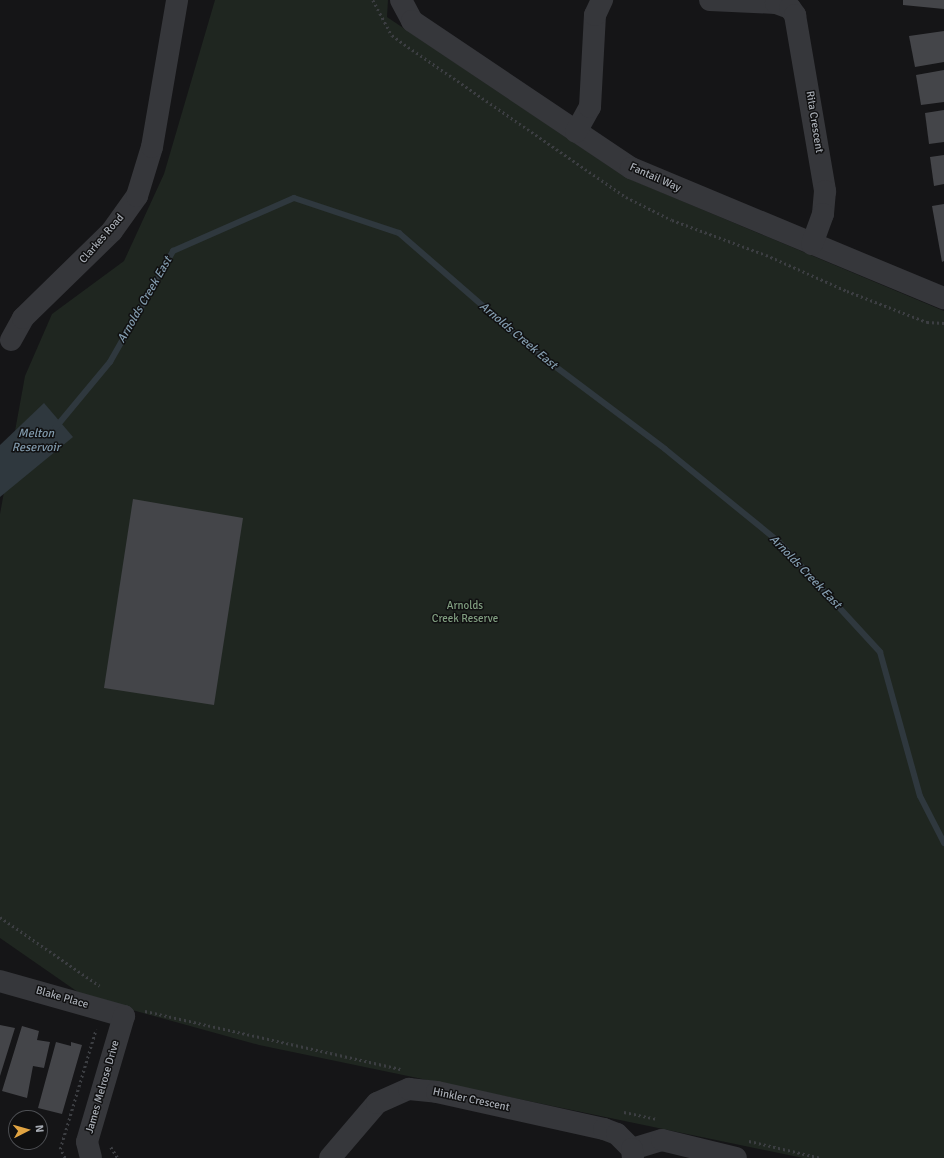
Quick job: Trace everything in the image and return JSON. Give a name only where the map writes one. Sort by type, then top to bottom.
[{"type":"street","name":"Clarkes Road","points":[[11,340],[23,318],[112,231],[137,196],[152,147],[177,0]]},
{"type":"street","name":"Fantail Way","points":[[401,0],[412,21],[631,168],[944,298]]},
{"type":"street","points":[[576,132],[590,107],[595,16],[602,0]]},
{"type":"street","name":"Rita Crescent","points":[[710,0],[784,2],[790,8],[797,23],[825,191],[823,214],[812,244]]},
{"type":"street","name":"Blake Place","points":[[0,981],[102,1009],[131,1012]]},
{"type":"street","name":"James Melrose Drive","points":[[91,1158],[87,1142],[131,1012]]},
{"type":"street","name":"Hinkler Crescent","points":[[330,1158],[377,1103],[409,1089],[437,1092],[604,1129],[617,1134],[632,1153],[662,1140],[740,1149]]},
{"type":"path","points":[[0,917],[102,987]]},
{"type":"path","points":[[65,1158],[60,1149],[102,1009]]},
{"type":"path","points":[[131,1012],[403,1069]]},
{"type":"path","points":[[616,1111],[661,1120]]},
{"type":"path","points":[[740,1149],[821,1158]]},
{"type":"green space","name":"Arnolds Creek Reserve","points":[[215,0],[388,0],[387,17],[625,177],[944,311],[944,1158],[803,1158],[259,1045],[85,997],[0,938],[0,514],[25,376],[52,314],[124,261],[164,174]]},
{"type":"water","name":"Melton Reservoir","points":[[44,403],[73,437],[0,497],[0,445]]},
{"type":"building","points":[[903,0],[944,0],[944,9],[903,5]]},
{"type":"building","points":[[944,31],[944,62],[915,67],[909,36]]},
{"type":"building","points":[[944,70],[944,102],[921,105],[916,75]]},
{"type":"building","points":[[944,110],[944,142],[929,144],[925,113]]},
{"type":"building","points":[[944,155],[944,184],[934,186],[930,157]]},
{"type":"building","points":[[944,204],[944,261],[942,262],[932,206]]},
{"type":"building","points":[[133,499],[243,518],[214,705],[104,688]]},
{"type":"building","points":[[0,1025],[15,1028],[0,1076]]},
{"type":"building","points":[[22,1026],[39,1031],[37,1040],[50,1042],[44,1068],[33,1066],[27,1098],[2,1091]]},
{"type":"building","points":[[56,1042],[71,1046],[71,1042],[82,1045],[62,1114],[38,1108]]},
{"type":"waterway","name":"Arnolds Creek East","points":[[56,427],[110,362],[173,251],[294,198],[399,233],[536,352],[665,449],[778,541],[880,652],[920,796],[944,843]]}]
